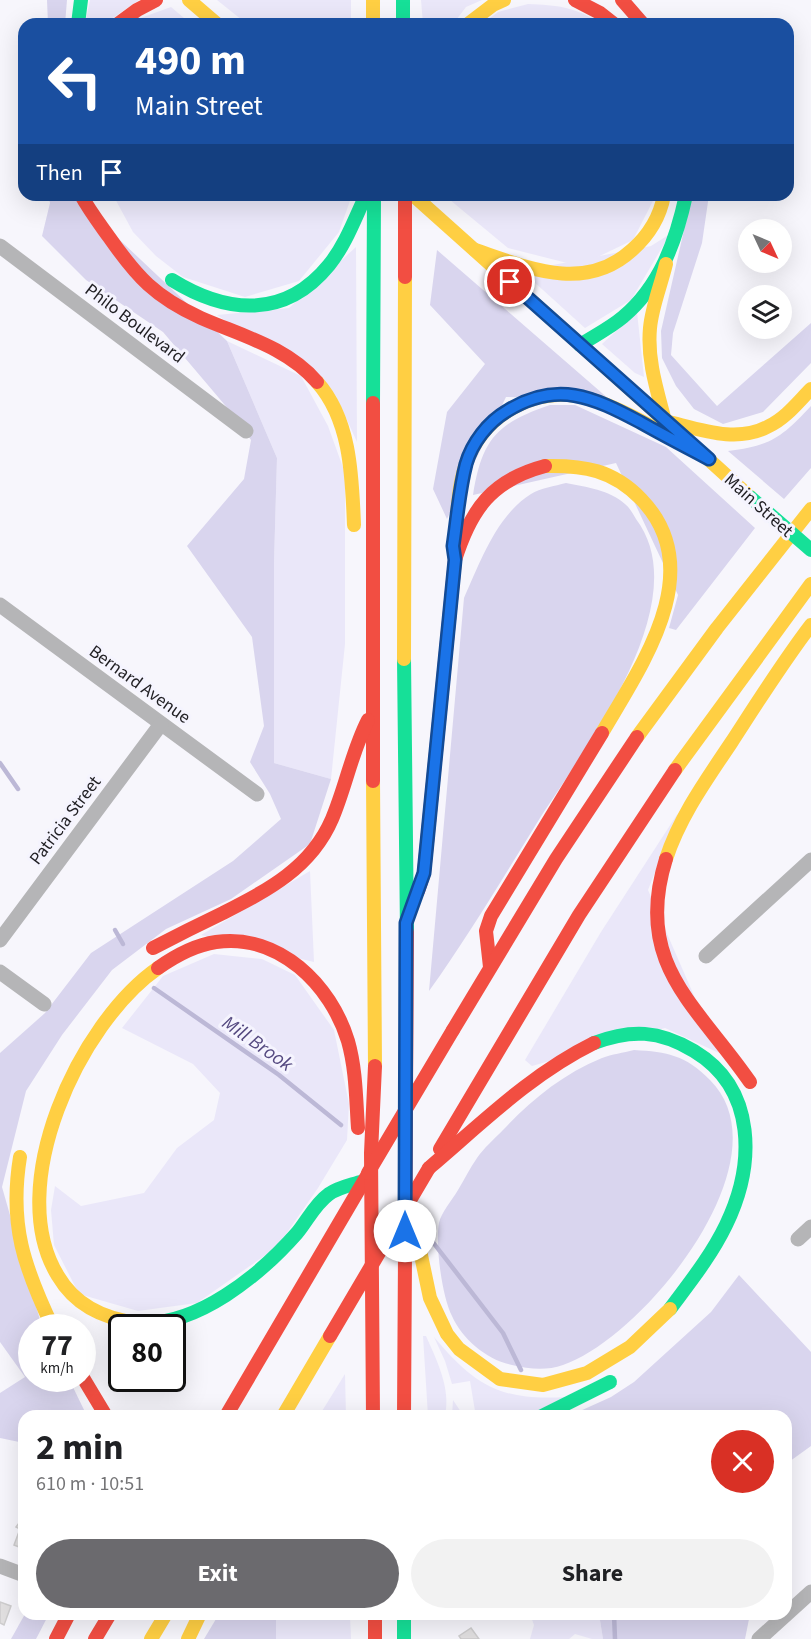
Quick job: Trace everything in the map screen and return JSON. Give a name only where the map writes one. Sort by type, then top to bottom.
[{"type":"main road","points":[[79,18],[81,0]]},
{"type":"main road","points":[[126,18],[156,0]]},
{"type":"main road","points":[[189,0],[210,18]]},
{"type":"main road","points":[[373,0],[373,18]]},
{"type":"main road","points":[[403,0],[403,18]]},
{"type":"main road","points":[[476,18],[504,0]]},
{"type":"main road","points":[[575,0],[606,18]]},
{"type":"main road","points":[[622,0],[638,18]]},
{"type":"main road","points":[[85,201],[132,270],[146,284],[198,317],[284,355],[302,367],[320,385],[336,413],[349,455],[355,543]]},
{"type":"main road","points":[[160,271],[196,294],[223,305],[249,307],[282,300],[306,287],[330,263],[363,201]]},
{"type":"main road","points":[[373,1410],[371,1153],[375,1078],[374,201]]},
{"type":"main road","points":[[404,1410],[405,201]]},
{"type":"main road","name":"Main Street","points":[[419,201],[811,550]]},
{"type":"main road","points":[[475,250],[544,272],[587,273],[602,269],[631,254],[655,221],[662,201]]},
{"type":"main road","points":[[685,201],[675,241],[652,314],[649,344],[651,366],[665,421],[731,435],[757,432],[779,420],[811,388]]},
{"type":"main road","points":[[580,345],[625,315],[645,293],[666,264]]},
{"type":"main road","points":[[455,560],[453,546],[463,481],[466,463],[473,448],[481,435],[497,418],[532,398],[561,393],[573,394],[603,403],[709,459]]},
{"type":"main road","points":[[406,923],[424,873],[455,560],[466,525],[486,496],[501,483],[519,473],[556,464],[580,465],[604,472],[625,482],[657,516],[670,552],[669,591],[657,635],[487,924],[490,967]]},
{"type":"main road","points":[[230,1410],[490,967],[559,855],[617,766],[712,633],[811,508]]},
{"type":"main road","points":[[287,1410],[579,915],[702,731],[811,584]]},
{"type":"main road","points":[[362,595],[373,612]]},
{"type":"main road","points":[[757,1098],[740,1066],[692,1006],[668,969],[657,928],[658,888],[668,851],[690,807],[777,672],[811,625]]},
{"type":"main road","points":[[143,955],[174,936],[274,886],[310,854],[331,822],[346,782],[356,743],[374,710]]},
{"type":"main road","points":[[366,1177],[328,1194],[293,1238],[258,1271],[192,1313],[171,1321],[151,1323],[118,1321],[103,1316],[78,1301],[51,1271],[43,1253],[35,1209],[35,1184],[39,1154],[49,1125],[69,1079],[94,1038],[126,995],[145,978],[186,951],[209,943],[247,942],[265,947],[300,965],[321,989],[342,1026],[351,1057],[358,1131],[371,1153]]},
{"type":"main road","points":[[404,1209],[422,1252],[425,1278],[439,1321],[458,1348],[476,1365],[498,1378],[537,1385],[574,1379],[620,1355],[654,1326],[682,1295],[716,1243],[735,1202],[741,1182],[745,1136],[743,1116],[738,1101],[723,1075],[697,1051],[664,1037],[620,1035],[593,1042],[555,1062],[429,1168]]},
{"type":"main road","points":[[24,1141],[15,1198],[16,1225],[31,1282],[46,1314]]},
{"type":"main road","points":[[554,1410],[622,1375]]},
{"type":"main road","points":[[92,1392],[102,1410]]},
{"type":"main road","points":[[56,1639],[66,1620]]},
{"type":"main road","points":[[95,1639],[106,1620]]},
{"type":"main road","points":[[151,1639],[162,1620]]},
{"type":"main road","points":[[188,1639],[197,1620]]},
{"type":"main road","points":[[375,1620],[375,1639]]},
{"type":"main road","points":[[404,1635],[408,1620]]},
{"type":"street","name":"Philo Boulevard","points":[[0,246],[246,431]]},
{"type":"street","name":"Bernard Avenue","points":[[0,605],[257,794]]},
{"type":"street","name":"Patricia Street","points":[[0,940],[161,724]]},
{"type":"street","points":[[706,956],[811,860]]},
{"type":"street","points":[[0,972],[44,1004]]},
{"type":"street","points":[[798,1239],[811,1227]]},
{"type":"street","points":[[0,1566],[18,1573]]},
{"type":"street","points":[[792,1609],[811,1592]]},
{"type":"street","points":[[759,1639],[780,1620]]},
{"type":"shaded area","points":[[47,0],[67,0],[66,18],[48,18]]},
{"type":"shaded area","points":[[90,0],[139,0],[113,18],[86,18]]},
{"type":"shaded area","points":[[217,0],[351,0],[351,18],[240,18]]},
{"type":"shaded area","points":[[421,0],[482,0],[466,7],[458,18],[422,18]]},
{"type":"shaded area","points":[[528,4],[548,5],[566,8],[590,18],[490,18],[498,12]]},
{"type":"shaded area","points":[[171,7],[184,18],[141,18]]},
{"type":"shaded area","points":[[50,201],[78,201],[227,341],[277,458],[274,563],[274,763],[331,779],[310,844],[231,899],[166,929],[112,970],[62,1035],[26,1091],[2,1187],[38,1314],[18,1314],[18,1367],[0,1342],[0,1053],[45,1013],[91,953],[233,861],[281,819],[270,794],[250,762],[264,726],[252,637],[187,546],[244,479],[251,440],[235,417],[163,332],[86,280],[42,236]]},
{"type":"shaded area","points":[[116,201],[350,201],[339,232],[299,281],[245,297],[183,277],[156,256],[133,232]]},
{"type":"shaded area","points":[[451,201],[653,201],[633,240],[579,266],[508,248]]},
{"type":"shaded area","points":[[691,201],[708,201],[702,243],[673,333],[671,355],[717,406],[811,323],[811,363],[763,412],[723,424],[694,409],[676,386],[662,358],[661,331]]},
{"type":"shaded area","points":[[670,234],[631,300],[585,328],[522,271],[651,246]]},
{"type":"shaded area","points":[[356,247],[357,442],[336,396],[217,315],[289,308]]},
{"type":"shaded area","points":[[437,250],[610,400],[506,397],[447,519],[433,489],[447,412],[485,364],[430,305]]},
{"type":"shaded area","points":[[637,312],[644,377],[635,373],[602,344]]},
{"type":"shaded area","points":[[227,341],[301,376],[328,426],[345,473],[345,644],[331,779],[274,763],[274,563],[277,458]]},
{"type":"shaded area","points":[[550,405],[575,405],[666,447],[755,528],[676,630],[669,628],[678,595],[616,463],[473,495],[481,460],[495,436],[517,419]]},
{"type":"shaded area","points":[[811,406],[811,468],[784,499],[728,451],[766,443],[783,433]]},
{"type":"shaded area","points":[[566,483],[612,495],[627,506],[636,519],[652,553],[653,590],[645,631],[628,673],[583,753],[429,991],[464,598],[490,541],[508,515],[519,503],[535,492]]},
{"type":"shaded area","points":[[678,813],[648,890],[719,1053],[665,1028],[532,1066],[525,1060],[601,932]]},
{"type":"shaded area","points":[[310,871],[314,962],[201,935]]},
{"type":"shaded area","points":[[214,954],[262,959],[295,975],[334,1030],[349,1104],[347,1140],[318,1188],[277,1247],[197,1303],[138,1311],[79,1294],[54,1245],[51,1210],[55,1186],[81,1206],[144,1193],[177,1148],[214,1120],[220,1093],[193,1064],[122,1028],[163,976]]},
{"type":"shaded area","points":[[634,1050],[675,1056],[692,1065],[710,1080],[730,1114],[732,1154],[719,1198],[696,1242],[665,1284],[631,1320],[596,1348],[563,1365],[550,1368],[525,1368],[493,1358],[476,1347],[462,1333],[448,1307],[442,1284],[439,1257],[438,1232],[442,1215],[480,1154],[536,1098],[588,1064]]},
{"type":"shaded area","points":[[739,1275],[811,1352],[811,1446],[792,1460],[792,1410],[582,1410],[611,1397],[634,1382],[711,1312]]},
{"type":"shaded area","points":[[423,1336],[426,1336],[442,1375],[446,1395],[446,1410],[428,1410]]},
{"type":"shaded area","points":[[434,1337],[463,1368],[491,1387],[506,1393],[524,1396],[566,1397],[539,1410],[475,1410],[470,1381],[452,1384]]},
{"type":"shaded area","points":[[345,1374],[346,1410],[323,1410]]},
{"type":"shaded area","points":[[18,1381],[18,1392],[75,1392],[84,1410],[18,1410],[18,1442],[0,1438],[0,1393]]},
{"type":"shaded area","points":[[453,1400],[460,1410],[452,1410]]},
{"type":"shaded area","points":[[22,1620],[46,1620],[36,1639],[11,1639]]},
{"type":"shaded area","points":[[215,1620],[276,1620],[276,1639],[204,1639]]},
{"type":"shaded area","points":[[276,1620],[350,1620],[351,1639],[276,1639]]},
{"type":"shaded area","points":[[532,1620],[600,1620],[603,1639],[592,1639],[575,1634],[569,1639],[530,1639],[534,1625]]},
{"type":"shaded area","points":[[600,1620],[749,1620],[745,1639],[603,1639]]},
{"type":"building","points":[[18,1534],[18,1547],[14,1545]]},
{"type":"building","points":[[0,1602],[11,1606],[4,1625],[0,1623]]},
{"type":"building","points":[[471,1628],[479,1639],[461,1639],[459,1636]]},
{"type":"waterway","name":"Mill Brook","points":[[0,763],[18,789]]},
{"type":"waterway","name":"Mill Brook","points":[[115,930],[123,944]]},
{"type":"waterway","name":"Mill Brook","points":[[154,988],[279,1075],[341,1125]]},
{"type":"waterway","name":"Mill Brook","points":[[432,1241],[503,1333],[521,1370]]},
{"type":"waterway","name":"Mill Brook","points":[[614,1620],[615,1639]]},
{"type":"traffic: fast","points":[[79,18],[81,0]]},
{"type":"traffic: fast","points":[[403,0],[403,18]]},
{"type":"traffic: fast","points":[[172,280],[214,300],[234,304],[255,306],[294,295],[312,283],[335,257],[363,201]]},
{"type":"traffic: fast","points":[[373,403],[374,201]]},
{"type":"traffic: fast","points":[[580,345],[623,317],[647,291],[665,262],[684,201]]},
{"type":"traffic: fast","points":[[750,497],[811,550]]},
{"type":"traffic: fast","points":[[404,659],[407,932]]},
{"type":"traffic: fast","points":[[594,1043],[620,1035],[645,1034],[681,1044],[715,1067],[730,1086],[739,1107],[744,1130],[745,1154],[736,1202],[714,1247],[670,1309]]},
{"type":"traffic: fast","points":[[186,1316],[226,1295],[265,1265],[297,1233],[315,1208],[329,1194],[363,1181]]},
{"type":"traffic: fast","points":[[554,1410],[610,1382]]},
{"type":"traffic: fast","points":[[404,1620],[404,1639]]},
{"type":"traffic: slow","points":[[189,0],[210,18]]},
{"type":"traffic: slow","points":[[373,0],[373,18]]},
{"type":"traffic: slow","points":[[476,18],[504,0]]},
{"type":"traffic: slow","points":[[420,201],[669,424]]},
{"type":"traffic: slow","points":[[475,250],[515,264],[556,273],[576,274],[595,271],[614,263],[638,244],[649,232],[657,218],[662,201]]},
{"type":"traffic: slow","points":[[666,264],[653,312],[649,340],[653,375],[665,421],[704,431],[744,434],[757,431],[781,419],[811,389]]},
{"type":"traffic: slow","points":[[404,659],[405,277]]},
{"type":"traffic: slow","points":[[317,382],[337,414],[348,450],[354,525]]},
{"type":"traffic: slow","points":[[455,534],[462,479],[467,461],[476,444],[501,416],[516,406],[534,399],[552,395],[571,395],[605,404],[709,459]]},
{"type":"traffic: slow","points":[[696,448],[750,497]]},
{"type":"traffic: slow","points":[[545,466],[585,468],[620,481],[641,499],[661,527],[670,556],[669,587],[662,618],[650,648],[602,733]]},
{"type":"traffic: slow","points":[[637,737],[717,628],[811,509]]},
{"type":"traffic: slow","points":[[675,770],[811,584]]},
{"type":"traffic: slow","points":[[666,859],[695,798],[811,625]]},
{"type":"traffic: slow","points":[[373,781],[375,1066]]},
{"type":"traffic: slow","points":[[108,1316],[82,1303],[65,1286],[58,1276],[43,1239],[39,1198],[45,1154],[58,1109],[77,1066],[101,1027],[129,993],[158,968]]},
{"type":"traffic: slow","points":[[20,1157],[16,1204],[18,1225],[27,1265],[47,1314]]},
{"type":"traffic: slow","points":[[418,1241],[430,1298],[447,1334],[459,1349],[500,1379],[543,1385],[587,1373],[630,1347],[670,1309]]},
{"type":"traffic: slow","points":[[287,1410],[330,1336]]},
{"type":"traffic: slow","points":[[151,1639],[162,1620]]},
{"type":"traffic: slow","points":[[188,1639],[197,1620]]},
{"type":"traffic: jam","points":[[126,18],[156,0]]},
{"type":"traffic: jam","points":[[575,0],[606,18]]},
{"type":"traffic: jam","points":[[622,0],[638,18]]},
{"type":"traffic: jam","points":[[85,201],[129,264],[159,294],[201,318],[278,351],[305,370],[317,382]]},
{"type":"traffic: jam","points":[[405,201],[405,277]]},
{"type":"traffic: jam","points":[[373,403],[373,781]]},
{"type":"traffic: jam","points":[[418,891],[424,873],[455,560],[468,526],[486,499],[511,479],[545,466]]},
{"type":"traffic: jam","points":[[153,948],[256,896],[300,864],[323,836],[332,819],[368,720]]},
{"type":"traffic: jam","points":[[490,967],[486,931],[491,916],[602,733]]},
{"type":"traffic: jam","points":[[453,1030],[556,859],[637,737]]},
{"type":"traffic: jam","points":[[440,1149],[579,915],[675,770]]},
{"type":"traffic: jam","points":[[666,859],[658,896],[658,927],[664,955],[691,1005],[750,1082]]},
{"type":"traffic: jam","points":[[404,1410],[407,932]]},
{"type":"traffic: jam","points":[[158,968],[193,948],[216,942],[239,941],[261,946],[299,967],[329,1001],[348,1041],[354,1073],[358,1128]]},
{"type":"traffic: jam","points":[[368,1173],[453,1030]]},
{"type":"traffic: jam","points":[[429,1168],[528,1084],[571,1055],[594,1043]]},
{"type":"traffic: jam","points":[[373,1410],[371,1153],[375,1066]]},
{"type":"traffic: jam","points":[[330,1336],[429,1168]]},
{"type":"traffic: jam","points":[[230,1410],[368,1174]]},
{"type":"traffic: jam","points":[[92,1392],[102,1410]]},
{"type":"traffic: jam","points":[[56,1639],[66,1620]]},
{"type":"traffic: jam","points":[[95,1639],[106,1620]]},
{"type":"traffic: jam","points":[[375,1620],[375,1639]]},
{"type":"route","points":[[405,1231],[406,923],[424,873],[455,560],[453,546],[466,463],[481,435],[504,412],[532,398],[561,393],[573,394],[603,403],[709,459],[510,282]]}]
